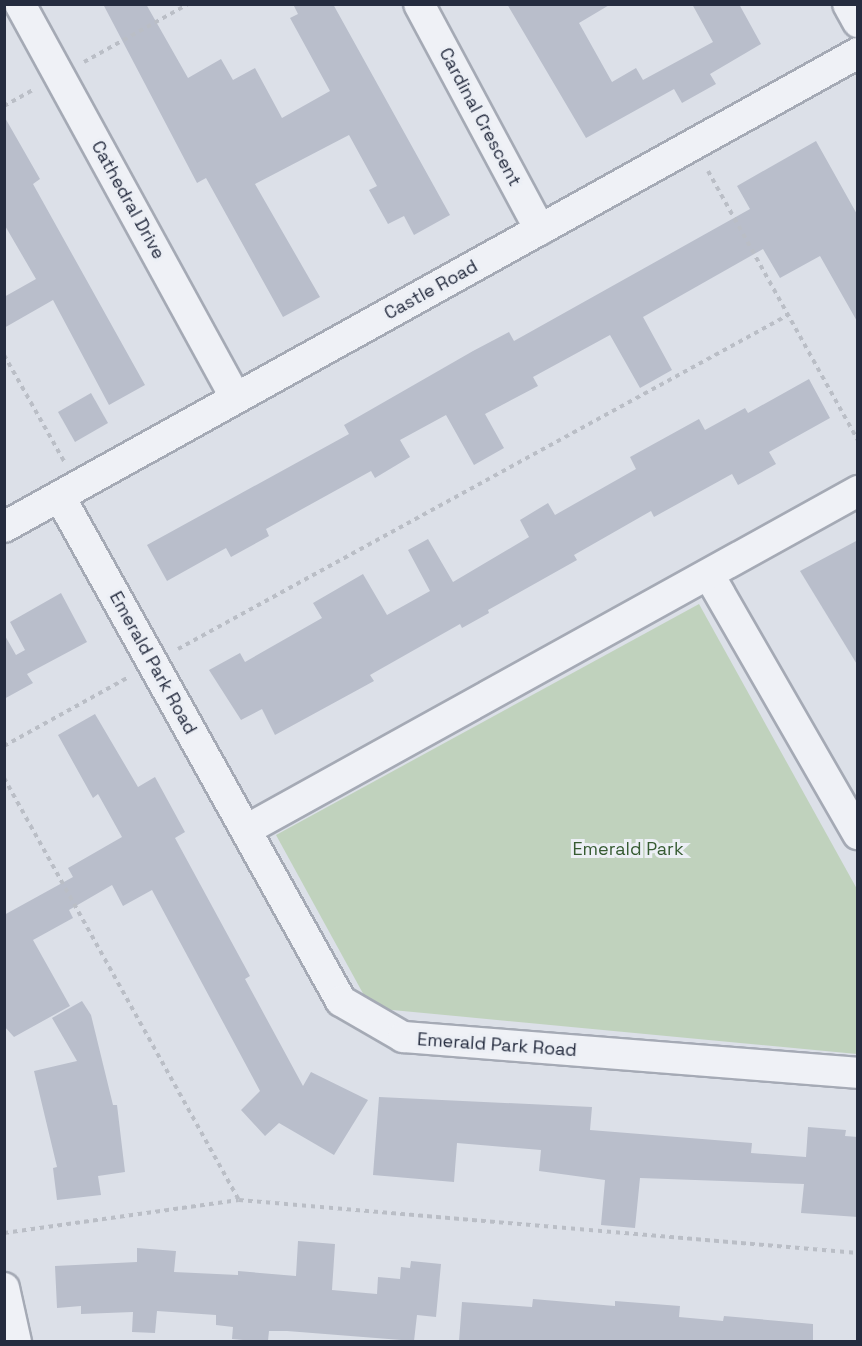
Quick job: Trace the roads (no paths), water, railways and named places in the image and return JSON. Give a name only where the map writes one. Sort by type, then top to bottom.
[{"type":"street","name":"Cathedral Drive","points":[[21,4],[235,396]]},
{"type":"street","name":"Cardinal Crescent","points":[[419,4],[540,230]]},
{"type":"street","points":[[848,4],[858,22]]},
{"type":"street","name":"Castle Road","points":[[4,527],[235,396],[858,53]]},
{"type":"street","name":"Emerald Park Road","points":[[69,491],[153,663],[341,1001],[403,1037],[858,1073]]},
{"type":"street","points":[[246,830],[858,491]]},
{"type":"street","points":[[709,575],[858,834]]},
{"type":"street","points":[[4,1288],[16,1341]]},
{"type":"park label","name":"Emerald Park","points":[[628,849]]}]
